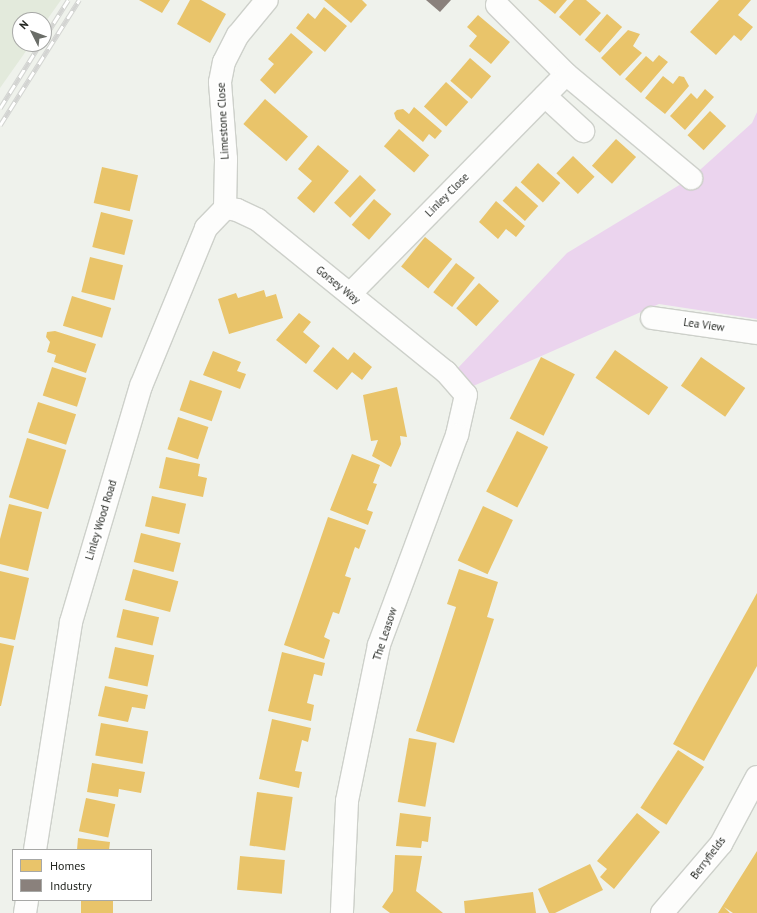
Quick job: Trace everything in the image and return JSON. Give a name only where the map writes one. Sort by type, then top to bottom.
[{"type":"street","name":"Limestone Close","points":[[225,208],[226,160],[220,82],[224,62],[238,35],[268,0]]},
{"type":"street","points":[[497,5],[566,74],[691,178]]},
{"type":"street","name":"Linley Close","points":[[350,294],[566,74]]},
{"type":"street","points":[[545,96],[583,131]]},
{"type":"street","name":"Gorsey Way","points":[[225,208],[237,210],[258,220],[446,372]]},
{"type":"street","name":"Linley Wood Road","points":[[35,849],[73,615],[141,386],[206,228],[225,208]]},
{"type":"street","name":"Lea View","points":[[652,318],[757,333]]},
{"type":"street","name":"The Leasow","points":[[342,913],[347,801],[379,645],[457,434],[466,395],[446,372]]},
{"type":"street","name":"Berryfields","points":[[662,913],[721,844],[757,777]]},
{"type":"street","points":[[25,913],[27,901]]},
{"type":"shaded area","points":[[0,0],[61,0],[52,13],[12,12],[12,52],[25,52],[0,88]]},
{"type":"shaded area","points":[[757,112],[757,319],[659,304],[471,387],[457,369],[567,253],[691,178],[752,123]]},
{"type":"building: Homes","points":[[139,0],[170,0],[162,13]]},
{"type":"building: Homes","points":[[190,0],[201,0],[226,14],[210,43],[177,24]]},
{"type":"building: Homes","points":[[324,0],[362,0],[367,5],[351,23]]},
{"type":"building: Homes","points":[[538,0],[567,0],[555,14]]},
{"type":"building: Homes","points":[[574,0],[586,0],[601,13],[580,36],[559,17]]},
{"type":"building: Homes","points":[[719,0],[751,0],[738,15],[753,27],[741,41],[734,35],[716,55],[690,32]]},
{"type":"building: Homes","points":[[324,7],[347,26],[325,52],[296,28],[308,13],[315,19]]},
{"type":"building: Homes","points":[[607,14],[622,27],[600,53],[585,40]]},
{"type":"building: Homes","points":[[478,15],[510,42],[491,64],[469,46],[477,36],[467,27]]},
{"type":"building: Homes","points":[[628,30],[640,34],[633,46],[642,53],[620,76],[601,58]]},
{"type":"building: Homes","points":[[291,33],[313,52],[275,94],[260,80],[274,64],[268,59]]},
{"type":"building: Homes","points":[[659,55],[668,62],[641,93],[625,79],[646,56],[653,62]]},
{"type":"building: Homes","points":[[470,58],[491,76],[471,99],[450,81]]},
{"type":"building: Homes","points":[[663,76],[673,84],[679,76],[684,77],[689,86],[665,114],[645,98]]},
{"type":"building: Homes","points":[[446,82],[468,102],[446,127],[424,107]]},
{"type":"building: Homes","points":[[705,89],[714,97],[685,130],[670,116],[691,93],[697,99]]},
{"type":"building: Homes","points":[[265,99],[308,136],[286,161],[243,124]]},
{"type":"building: Homes","points":[[414,107],[442,131],[435,139],[429,134],[423,142],[396,119],[394,113],[397,110],[403,109],[409,114]]},
{"type":"building: Homes","points":[[710,111],[726,126],[704,150],[687,135]]},
{"type":"building: Homes","points":[[399,129],[429,155],[414,173],[384,146]]},
{"type":"building: Homes","points":[[616,139],[636,157],[612,184],[592,166]]},
{"type":"building: Homes","points":[[318,145],[349,171],[314,213],[297,198],[312,181],[298,169]]},
{"type":"building: Homes","points":[[573,156],[595,177],[578,194],[556,173]]},
{"type":"building: Homes","points":[[538,163],[560,183],[543,202],[521,182]]},
{"type":"building: Homes","points":[[102,167],[138,175],[130,211],[94,203]]},
{"type":"building: Homes","points":[[360,175],[376,190],[350,218],[334,203]]},
{"type":"building: Homes","points":[[516,186],[538,206],[525,221],[503,201]]},
{"type":"building: Homes","points":[[374,199],[391,214],[369,240],[352,225]]},
{"type":"building: Homes","points":[[496,201],[525,226],[516,237],[506,229],[498,239],[479,222]]},
{"type":"building: Homes","points":[[101,212],[133,220],[124,255],[92,247]]},
{"type":"building: Homes","points":[[425,237],[452,259],[428,289],[401,267]]},
{"type":"building: Homes","points":[[90,257],[123,265],[114,300],[81,292]]},
{"type":"building: Homes","points":[[456,263],[475,278],[452,307],[433,292]]},
{"type":"building: Homes","points":[[479,283],[499,301],[476,326],[456,308]]},
{"type":"building: Homes","points":[[264,290],[266,297],[276,294],[283,318],[229,334],[218,299],[236,293],[238,298]]},
{"type":"building: Homes","points":[[72,296],[111,308],[102,338],[63,326]]},
{"type":"building: Homes","points":[[299,313],[311,322],[303,332],[320,346],[306,364],[276,340]]},
{"type":"building: Homes","points":[[55,331],[96,344],[86,373],[54,362],[56,355],[47,352],[50,342],[46,337],[47,332]]},
{"type":"building: Homes","points":[[333,347],[348,360],[354,352],[372,367],[362,380],[352,372],[337,390],[313,371]]},
{"type":"building: Homes","points":[[615,350],[668,387],[649,415],[595,378]]},
{"type":"building: Homes","points":[[213,351],[241,362],[237,371],[246,374],[240,389],[203,375]]},
{"type":"building: Homes","points":[[541,357],[575,374],[544,436],[510,418]]},
{"type":"building: Homes","points":[[701,357],[745,388],[725,417],[681,386]]},
{"type":"building: Homes","points":[[52,367],[86,378],[77,407],[43,396]]},
{"type":"building: Homes","points":[[190,380],[222,391],[212,421],[180,410]]},
{"type":"building: Homes","points":[[397,387],[407,437],[400,436],[401,444],[391,467],[372,456],[378,440],[371,441],[363,395]]},
{"type":"building: Homes","points":[[38,402],[76,414],[66,445],[28,432]]},
{"type":"building: Homes","points":[[178,417],[208,427],[198,459],[167,449]]},
{"type":"building: Homes","points":[[517,431],[548,447],[517,507],[486,492]]},
{"type":"building: Homes","points":[[27,438],[66,450],[48,509],[9,497]]},
{"type":"building: Homes","points":[[352,454],[380,465],[373,483],[377,484],[367,510],[373,512],[368,525],[330,510]]},
{"type":"building: Homes","points":[[166,457],[200,464],[198,476],[207,478],[203,497],[159,488]]},
{"type":"building: Homes","points":[[152,496],[186,504],[179,534],[145,526]]},
{"type":"building: Homes","points":[[9,504],[42,512],[28,571],[0,564],[0,539]]},
{"type":"building: Homes","points":[[483,506],[513,520],[488,574],[458,560]]},
{"type":"building: Homes","points":[[328,517],[366,530],[359,549],[355,547],[345,576],[351,578],[339,614],[333,612],[324,637],[330,640],[324,659],[284,645]]},
{"type":"building: Homes","points":[[141,533],[181,543],[174,572],[134,562]]},
{"type":"building: Homes","points":[[133,569],[178,581],[170,612],[125,600]]},
{"type":"building: Homes","points":[[459,569],[498,582],[487,617],[494,619],[454,743],[416,731],[456,607],[447,604]]},
{"type":"building: Homes","points":[[0,571],[29,578],[15,640],[0,637]]},
{"type":"building: Homes","points":[[757,593],[757,666],[704,761],[673,744]]},
{"type":"building: Homes","points":[[123,609],[159,617],[153,646],[116,637]]},
{"type":"building: Homes","points":[[0,643],[14,646],[1,706],[0,706]]},
{"type":"building: Homes","points":[[115,647],[154,655],[147,687],[108,678]]},
{"type":"building: Homes","points":[[282,652],[325,663],[322,676],[314,674],[307,703],[314,705],[311,721],[268,711]]},
{"type":"building: Homes","points":[[105,686],[148,695],[145,709],[132,707],[128,722],[98,716]]},
{"type":"building: Homes","points":[[272,719],[311,728],[308,742],[302,740],[295,771],[302,772],[299,788],[259,779]]},
{"type":"building: Homes","points":[[101,723],[148,731],[143,764],[95,755]]},
{"type":"building: Homes","points":[[409,738],[437,743],[425,807],[398,802]]},
{"type":"building: Homes","points":[[678,750],[704,767],[666,825],[640,808]]},
{"type":"building: Homes","points":[[92,763],[145,772],[141,793],[119,789],[118,797],[87,792]]},
{"type":"building: Homes","points":[[257,792],[293,797],[285,850],[249,845]]},
{"type":"building: Homes","points":[[86,798],[115,804],[108,837],[79,831]]},
{"type":"building: Homes","points":[[400,813],[431,817],[428,842],[422,841],[421,848],[396,846]]},
{"type":"building: Homes","points":[[637,813],[660,832],[614,889],[600,877],[607,869],[597,861]]},
{"type":"building: Homes","points":[[78,838],[110,842],[109,849],[77,849]]},
{"type":"building: Homes","points":[[757,851],[757,913],[733,913],[724,907],[730,913],[718,913]]},
{"type":"building: Homes","points":[[395,855],[422,856],[416,891],[443,913],[390,913],[382,907],[393,891]]},
{"type":"building: Homes","points":[[240,856],[285,860],[282,894],[237,890]]},
{"type":"building: Homes","points":[[590,864],[603,890],[555,913],[549,913],[538,889]]},
{"type":"building: Homes","points":[[533,892],[536,913],[465,913],[464,901]]},
{"type":"building: Homes","points":[[81,901],[113,901],[113,913],[81,913]]},
{"type":"building: Industry","points":[[426,0],[451,0],[440,12]]},
{"type":"railway","points":[[52,25],[68,0]]},
{"type":"railway","points":[[0,125],[79,0]]},
{"type":"railway","points":[[0,108],[35,52]]}]
